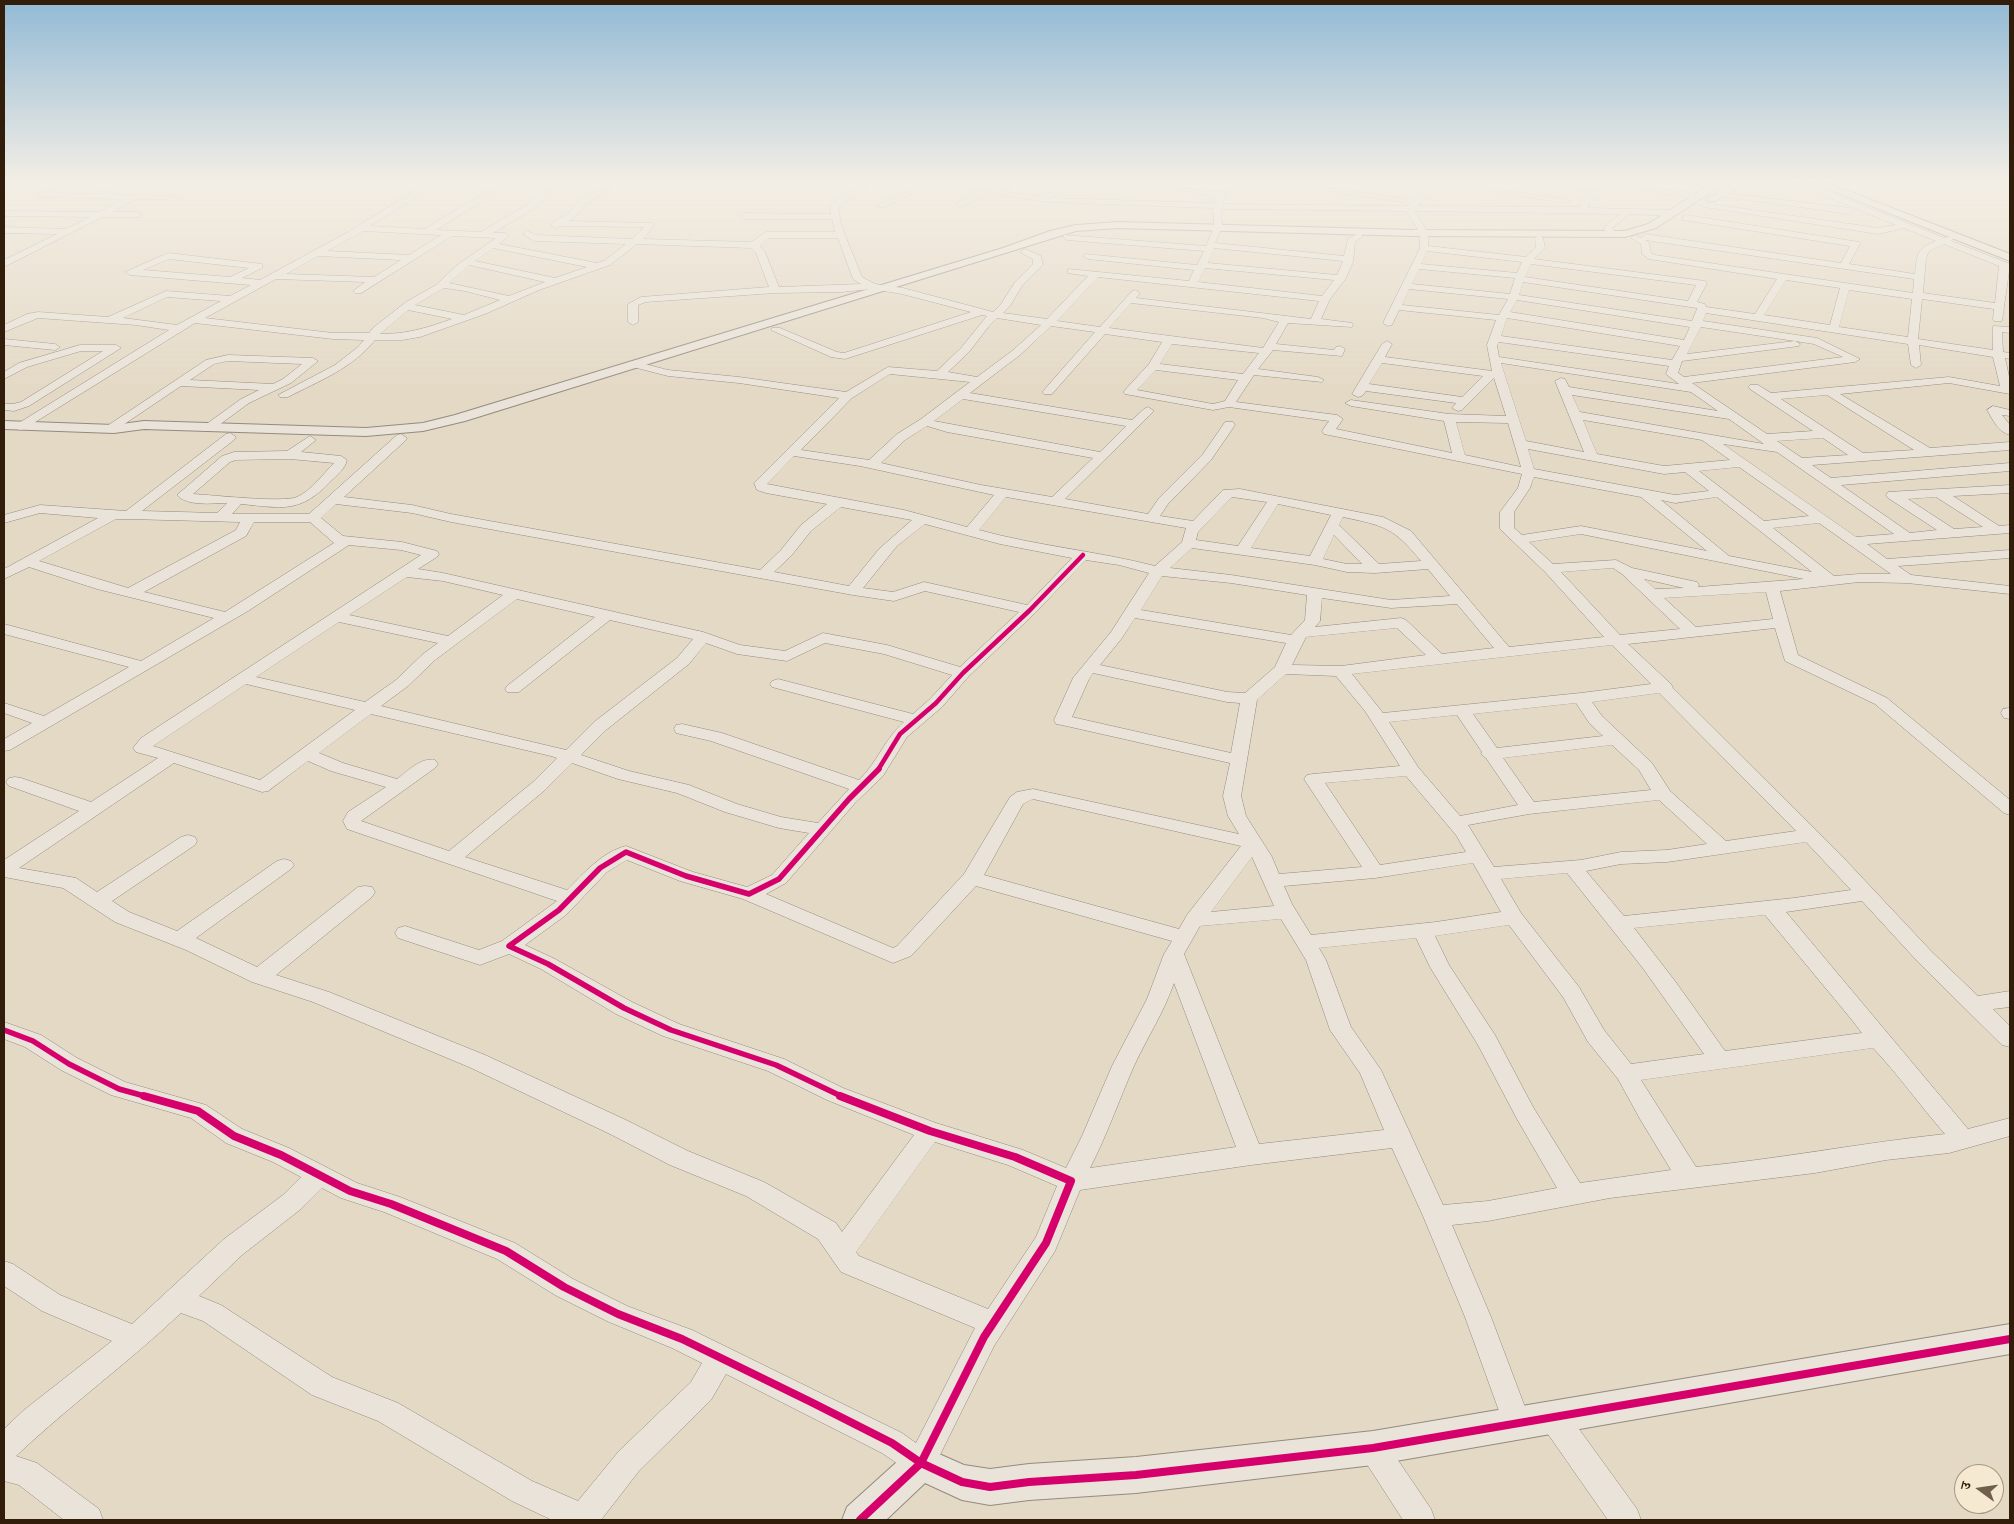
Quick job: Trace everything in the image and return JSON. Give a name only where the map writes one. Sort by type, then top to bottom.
[{"type":"street","points":[[4,264],[26,252]]},
{"type":"street","points":[[358,291],[421,252]]},
{"type":"street","points":[[272,401],[338,367],[362,349],[378,329],[406,307],[441,286],[482,252]]},
{"type":"street","points":[[528,252],[598,266]]},
{"type":"street","points":[[194,320],[306,334],[402,337],[420,334],[555,281],[607,263],[621,252]]},
{"type":"street","points":[[760,252],[775,290]]},
{"type":"street","points":[[848,252],[858,279],[872,286]]},
{"type":"street","points":[[112,428],[133,434],[366,432],[416,428],[460,418],[637,365],[998,252]]},
{"type":"street","points":[[4,425],[112,428],[144,425],[207,428],[296,440],[360,441],[401,438],[471,424],[1025,252]]},
{"type":"street","points":[[940,374],[965,350],[994,315],[1005,306],[1018,284],[1038,265],[1038,258],[1025,252]]},
{"type":"street","points":[[1192,284],[1208,252]]},
{"type":"street","points":[[1269,252],[1348,259]]},
{"type":"street","points":[[1315,322],[1325,299],[1341,278],[1349,252]]},
{"type":"street","points":[[1388,323],[1420,252]]},
{"type":"street","points":[[1484,252],[1528,261],[1702,283],[1691,304]]},
{"type":"street","points":[[1537,252],[1528,261],[1492,345],[1495,374],[1529,472],[1524,488],[1507,512],[1506,529],[1550,569],[1619,642],[1810,835],[1925,957],[2010,1038]]},
{"type":"street","points":[[1647,252],[1652,257],[1999,307]]},
{"type":"street","points":[[1760,252],[1770,256],[1919,277]]},
{"type":"street","points":[[1770,256],[1774,252]]},
{"type":"street","points":[[1843,266],[1851,252]]},
{"type":"street","points":[[1916,365],[1914,336],[1921,258],[1924,252]]},
{"type":"street","points":[[1977,252],[2008,263]]},
{"type":"street","points":[[1987,252],[2008,263]]},
{"type":"street","points":[[20,426],[179,328],[316,253],[412,258]]},
{"type":"street","points":[[232,280],[258,266],[168,256],[130,272],[262,283]]},
{"type":"street","points":[[1088,256],[1341,278]]},
{"type":"street","points":[[468,262],[555,281]]},
{"type":"street","points":[[1770,397],[1949,380],[2009,390],[1999,349],[1997,328],[1999,307],[2008,263]]},
{"type":"street","points":[[1415,266],[1520,278],[1691,304],[1701,306],[1702,309],[1839,329],[1914,336],[1999,349],[2010,356]]},
{"type":"street","points":[[1071,271],[1325,299]]},
{"type":"street","points":[[871,465],[901,436],[925,422],[981,381],[1049,323],[1095,274]]},
{"type":"street","points":[[273,276],[378,280]]},
{"type":"street","points":[[1759,316],[1783,277]]},
{"type":"street","points":[[1048,392],[1147,279]]},
{"type":"street","points":[[441,286],[465,288],[508,299]]},
{"type":"street","points":[[633,322],[633,304],[644,299],[775,290],[841,289],[872,286],[903,291],[994,315],[1169,340],[1338,354],[1340,349]]},
{"type":"street","points":[[1406,286],[1514,297],[1837,344],[1846,286]]},
{"type":"street","points":[[110,320],[166,294],[232,300]]},
{"type":"street","points":[[1129,300],[1285,320],[1348,325]]},
{"type":"street","points":[[406,307],[464,318]]},
{"type":"street","points":[[1396,307],[1503,316],[1687,344]]},
{"type":"street","points":[[1702,309],[1697,324],[1672,374],[1906,536]]},
{"type":"street","points":[[776,330],[835,355],[845,356],[981,312]]},
{"type":"street","points":[[4,329],[31,316],[38,315],[110,320],[179,328]]},
{"type":"street","points":[[1229,404],[1285,320]]},
{"type":"street","points":[[1997,328],[2010,330]]},
{"type":"street","points":[[1495,338],[1677,361],[1817,342],[1855,359],[1681,381]]},
{"type":"street","points":[[1169,340],[1153,366],[1128,392],[1213,407],[1229,404],[1300,414],[1345,411],[1450,423],[1512,420]]},
{"type":"street","points":[[4,342],[55,347]]},
{"type":"street","points":[[1328,431],[1363,387],[1387,344]]},
{"type":"street","points":[[4,376],[23,365],[80,348],[116,348],[25,404],[14,408],[4,408]]},
{"type":"street","points":[[112,428],[210,362],[219,359],[313,361],[303,370],[245,402],[207,428]]},
{"type":"street","points":[[1379,359],[1495,374]]},
{"type":"street","points":[[1494,359],[1692,389]]},
{"type":"street","points":[[637,365],[649,370],[754,382],[848,396]]},
{"type":"street","points":[[1153,366],[1318,380]]},
{"type":"street","points":[[1556,369],[1592,457]]},
{"type":"street","points":[[981,381],[940,374],[888,370],[848,396],[760,483],[762,487],[923,519],[1039,549],[1119,561],[1158,571],[1231,579],[1315,593],[1405,604],[1461,599]]},
{"type":"street","points":[[1450,423],[1466,401],[1495,374]]},
{"type":"street","points":[[178,383],[274,387]]},
{"type":"street","points":[[1363,387],[1466,401]]},
{"type":"street","points":[[1754,387],[1860,457]]},
{"type":"street","points":[[1565,390],[1732,417]]},
{"type":"street","points":[[1828,392],[1927,452]]},
{"type":"street","points":[[961,395],[1136,424]]},
{"type":"street","points":[[2010,413],[1993,410],[2000,423],[2010,431]]},
{"type":"street","points":[[1054,502],[1148,411]]},
{"type":"street","points":[[129,515],[247,414]]},
{"type":"street","points":[[1300,414],[1301,423],[1306,426],[1529,472],[1674,499],[1720,494]]},
{"type":"street","points":[[1575,415],[1781,450]]},
{"type":"street","points":[[925,422],[947,428],[1102,456]]},
{"type":"street","points":[[1450,423],[1460,458]]},
{"type":"street","points":[[1152,518],[1158,506],[1206,458],[1220,434],[1229,424]]},
{"type":"street","points":[[1764,438],[1826,434]]},
{"type":"street","points":[[1705,437],[1907,579]]},
{"type":"street","points":[[4,519],[11,515],[40,509],[113,516],[313,518],[401,438]]},
{"type":"street","points":[[276,455],[296,440]]},
{"type":"street","points":[[290,455],[310,440]]},
{"type":"street","points":[[1520,444],[1664,470],[1742,463]]},
{"type":"street","points":[[1798,462],[2010,446]]},
{"type":"street","points":[[792,452],[871,465],[1003,493],[1196,526]]},
{"type":"street","points":[[276,455],[341,460],[340,464],[304,498],[296,502],[191,498],[184,495],[226,459],[234,456],[276,455]]},
{"type":"street","points":[[1828,482],[2010,467]]},
{"type":"street","points":[[1688,468],[1831,581]]},
{"type":"street","points":[[1911,476],[1995,529]]},
{"type":"street","points":[[1869,479],[1949,532]]},
{"type":"street","points":[[1895,496],[2010,489]]},
{"type":"street","points":[[970,532],[1003,493]]},
{"type":"street","points":[[1239,760],[1062,720],[1081,678],[1117,634],[1158,571],[1189,543],[1191,531],[1228,493],[1240,493],[1335,518],[1383,521],[1406,534],[1505,652]]},
{"type":"street","points":[[1645,493],[1726,559]]},
{"type":"street","points":[[214,516],[231,500]]},
{"type":"street","points":[[333,500],[412,509],[451,518],[853,591],[894,597],[924,586],[1030,610]]},
{"type":"street","points":[[1242,550],[1274,501]]},
{"type":"street","points":[[764,574],[786,553],[806,528],[838,502]]},
{"type":"street","points":[[4,576],[113,516]]},
{"type":"street","points":[[131,593],[241,533],[250,517]]},
{"type":"street","points":[[4,746],[226,617],[343,543],[313,518]]},
{"type":"street","points":[[1315,561],[1335,518]]},
{"type":"street","points":[[1335,518],[1375,568]]},
{"type":"street","points":[[853,591],[884,550],[904,532],[923,519]]},
{"type":"street","points":[[1760,525],[1822,519]]},
{"type":"street","points":[[1854,541],[1949,532],[2010,529]]},
{"type":"street","points":[[1518,540],[1582,530],[1831,581]]},
{"type":"street","points":[[339,540],[402,546],[432,554],[148,742],[142,748],[262,787],[402,683],[429,657],[514,594]]},
{"type":"street","points":[[1189,543],[1302,561],[1315,561],[1347,568],[1433,564]]},
{"type":"street","points":[[1884,563],[2010,554]]},
{"type":"street","points":[[750,894],[779,879],[877,772],[900,734],[936,703],[963,673],[1030,610],[1083,555]]},
{"type":"street","points":[[30,563],[56,573],[226,617]]},
{"type":"street","points":[[1550,569],[1616,564],[1627,571],[1693,633]]},
{"type":"street","points":[[1627,571],[1713,590]]},
{"type":"street","points":[[404,572],[443,577],[704,637],[736,648],[787,656],[823,638],[887,650],[963,673]]},
{"type":"street","points":[[1651,594],[1772,587],[1860,578],[1907,579],[2010,590]]},
{"type":"street","points":[[1772,587],[1791,658],[1881,702],[2010,809]]},
{"type":"street","points":[[1315,593],[1312,621],[1298,637],[1282,669],[1249,698],[1232,796],[1237,816],[1253,843],[1287,912],[1316,960],[1341,1030],[1370,1070],[1399,1138],[1436,1216],[1478,1317],[1517,1423]]},
{"type":"street","points":[[1131,613],[1298,637],[1401,623],[1439,659]]},
{"type":"street","points":[[513,689],[607,615]]},
{"type":"street","points":[[335,617],[452,641]]},
{"type":"street","points":[[1282,669],[1341,671],[1782,623]]},
{"type":"street","points":[[4,629],[38,640],[113,657],[142,666]]},
{"type":"street","points":[[451,859],[497,822],[571,757],[600,726],[683,660],[704,637]]},
{"type":"street","points":[[1090,668],[1227,697],[1249,698]]},
{"type":"street","points":[[1341,671],[1378,718],[1411,770],[1464,832],[1514,917],[1571,992],[1596,1036],[1626,1073],[1648,1113],[1689,1177]]},
{"type":"street","points":[[244,678],[571,757],[624,775],[683,789],[731,808],[779,822],[823,830]]},
{"type":"street","points":[[778,684],[916,720]]},
{"type":"street","points":[[1378,718],[1581,698],[1664,687]]},
{"type":"street","points":[[1581,698],[1596,720],[1646,768],[1663,794],[1721,847]]},
{"type":"street","points":[[4,708],[46,722]]},
{"type":"street","points":[[1462,710],[1490,754],[1529,808]]},
{"type":"street","points":[[682,729],[716,737],[862,787]]},
{"type":"street","points":[[1490,754],[1617,739]]},
{"type":"street","points":[[307,754],[337,767],[400,785]]},
{"type":"street","points":[[4,870],[172,757]]},
{"type":"street","points":[[429,764],[356,816],[352,821],[354,825],[570,898]]},
{"type":"street","points":[[1375,872],[1313,779],[1411,770]]},
{"type":"street","points":[[15,782],[95,810]]},
{"type":"street","points":[[405,932],[480,958],[509,946],[559,910],[600,868],[626,852],[668,871],[706,884],[750,894],[893,956],[904,952],[972,878],[1016,801],[1024,796],[1032,794],[1253,843]]},
{"type":"street","points":[[1456,822],[1529,808],[1663,794]]},
{"type":"street","points":[[1488,874],[1572,867],[1621,858],[1666,856],[1810,835]]},
{"type":"street","points":[[98,901],[188,841]]},
{"type":"street","points":[[860,1520],[920,1463],[984,1337],[1046,1243],[1071,1182],[1094,1137],[1123,1066],[1158,999],[1184,937],[1253,843]]},
{"type":"street","points":[[1272,881],[1375,872],[1478,856]]},
{"type":"street","points":[[179,940],[284,865]]},
{"type":"street","points":[[1572,867],[1620,923],[1685,1008],[1720,1061]]},
{"type":"street","points":[[4,870],[70,883],[122,917],[179,940],[259,977],[321,997],[477,1061],[618,1127],[679,1158],[755,1189],[827,1231],[850,1264],[993,1323]]},
{"type":"street","points":[[972,878],[1184,937],[1287,912]]},
{"type":"street","points":[[259,977],[365,892]]},
{"type":"street","points":[[1620,923],[1770,907],[1866,894]]},
{"type":"street","points":[[1770,907],[1963,1139]]},
{"type":"street","points":[[1305,943],[1422,930],[1514,917]]},
{"type":"street","points":[[1422,930],[1440,967],[1487,1041],[1525,1113],[1575,1196]]},
{"type":"street","points":[[1184,937],[1251,1155]]},
{"type":"street","points":[[509,946],[548,964],[624,1008],[671,1030],[776,1065],[835,1094],[930,1131],[1015,1157],[1071,1182],[1251,1155],[1399,1138]]},
{"type":"street","points":[[1974,1004],[2010,999]]},
{"type":"street","points":[[4,1030],[33,1041],[69,1064],[119,1089],[198,1111],[234,1136],[281,1155],[350,1192],[391,1204],[506,1252],[564,1286],[618,1314],[682,1339],[892,1443],[920,1463],[962,1482],[990,1487],[1029,1482],[1136,1475],[1373,1448],[2010,1339]]},
{"type":"street","points":[[1626,1073],[1878,1039]]},
{"type":"street","points":[[1436,1216],[1488,1211],[1689,1177],[1815,1163],[1886,1150],[1949,1143],[2010,1127]]},
{"type":"street","points":[[842,1252],[930,1131]]},
{"type":"street","points":[[4,1448],[34,1420],[136,1338],[233,1247],[292,1202],[318,1176]]},
{"type":"street","points":[[4,1272],[51,1303],[136,1338]]},
{"type":"street","points":[[177,1300],[212,1313],[322,1386],[388,1412],[522,1490],[583,1520],[628,1461],[701,1391],[720,1358]]},
{"type":"street","points":[[1553,1417],[1626,1520]]},
{"type":"street","points":[[1373,1448],[1420,1520]]},
{"type":"street","points":[[4,1467],[27,1473],[88,1520]]},
{"type":"cycle path","points":[[860,1520],[921,1463],[984,1337],[1046,1243],[1071,1181],[1015,1157],[930,1131],[835,1094],[776,1065],[671,1030],[624,1008],[548,964],[509,946],[559,910],[600,868],[626,852],[686,876],[749,894],[779,879],[849,799],[877,772],[900,734],[936,703],[963,673],[1030,610],[1083,555]]},
{"type":"cycle path","points":[[4,1030],[33,1041],[69,1064],[119,1089],[198,1111],[234,1136],[281,1155],[350,1191],[391,1204],[506,1251],[564,1287],[618,1314],[682,1339],[811,1402],[892,1443],[921,1463],[962,1482],[990,1487],[1029,1482],[1136,1475],[1373,1448],[2010,1339]]}]
